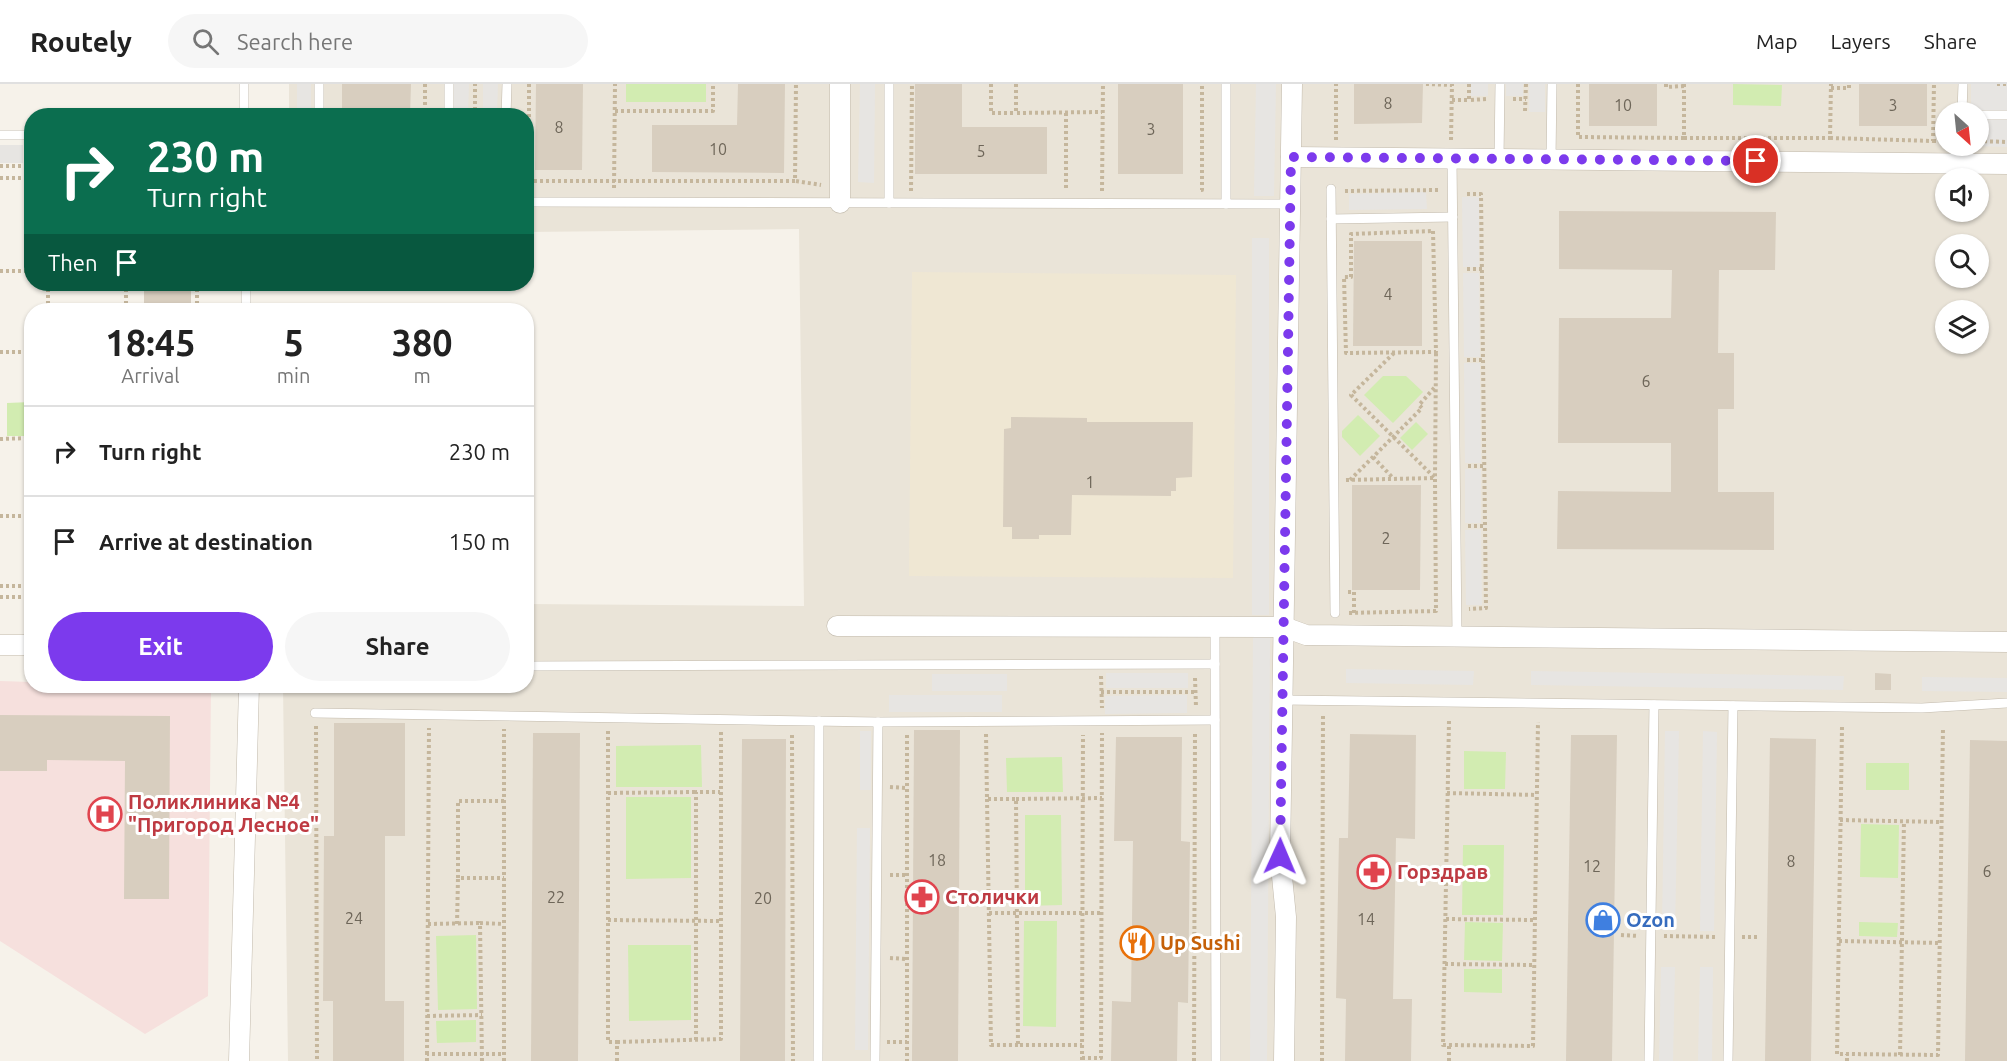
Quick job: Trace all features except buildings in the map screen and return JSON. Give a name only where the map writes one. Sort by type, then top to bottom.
[{"type":"street","points":[[840,84],[840,203]]},
{"type":"street","points":[[1284,1061],[1286,917],[1280,856],[1292,84]]},
{"type":"street","points":[[1291,157],[1551,160],[1935,154]]},
{"type":"street","points":[[1970,156],[2007,164]]},
{"type":"street","points":[[837,626],[1284,627],[1306,635],[2007,642]]},
{"type":"street","points":[[0,645],[24,645]]},
{"type":"street","points":[[239,1061],[249,693]]},
{"type":"lane","points":[[244,84],[244,108]]},
{"type":"lane","points":[[319,84],[319,108]]},
{"type":"lane","points":[[449,84],[449,108]]},
{"type":"lane","points":[[506,108],[507,84]]},
{"type":"lane","points":[[889,84],[889,203]]},
{"type":"lane","points":[[1226,84],[1226,204]]},
{"type":"lane","points":[[1499,159],[1500,84]]},
{"type":"lane","points":[[1551,160],[1552,84]]},
{"type":"lane","points":[[1962,102],[1963,84]]},
{"type":"lane","points":[[1989,115],[2007,115]]},
{"type":"lane","points":[[0,135],[24,135]]},
{"type":"lane","points":[[1452,159],[1457,636]]},
{"type":"lane","points":[[1332,189],[1335,613]]},
{"type":"lane","points":[[534,202],[1291,204]]},
{"type":"lane","points":[[1332,219],[1453,218]]},
{"type":"lane","points":[[1215,627],[1215,1061]]},
{"type":"lane","points":[[534,666],[1215,664]]},
{"type":"lane","points":[[1283,700],[1922,708],[2007,703]]},
{"type":"lane","points":[[1649,1061],[1654,705]]},
{"type":"lane","points":[[1728,1061],[1733,706]]},
{"type":"lane","points":[[316,716],[429,715],[878,722],[1215,720]]},
{"type":"lane","points":[[818,1061],[819,721]]},
{"type":"lane","points":[[875,1061],[878,722]]},
{"type":"path","points":[[425,84],[425,108]]},
{"type":"path","points":[[475,84],[475,108]]},
{"type":"path","points":[[528,108],[529,84]]},
{"type":"path","points":[[614,171],[615,84]]},
{"type":"path","points":[[615,111],[713,111],[713,84]]},
{"type":"path","points":[[534,181],[614,179],[795,181],[796,84]]},
{"type":"path","points":[[911,191],[912,84]]},
{"type":"path","points":[[991,84],[991,113],[1102,112]]},
{"type":"path","points":[[1016,84],[1016,112]]},
{"type":"path","points":[[1102,84],[1102,174]]},
{"type":"path","points":[[1191,190],[1202,190],[1202,84]]},
{"type":"path","points":[[1336,84],[1336,140],[1347,140]]},
{"type":"path","points":[[1426,84],[1452,85],[1452,140],[1440,140]]},
{"type":"path","points":[[1525,111],[1526,84]]},
{"type":"path","points":[[1578,84],[1578,138],[1830,138],[1933,141],[1934,84]]},
{"type":"path","points":[[1666,84],[1666,87],[1684,85],[1684,138]]},
{"type":"path","points":[[1830,138],[1831,86],[1849,88],[1849,84]]},
{"type":"path","points":[[1997,84],[2007,84]]},
{"type":"path","points":[[1452,100],[1469,100]]},
{"type":"path","points":[[1065,113],[1066,174]]},
{"type":"path","points":[[1989,141],[2007,142]]},
{"type":"path","points":[[0,166],[24,165]]},
{"type":"path","points":[[0,178],[24,178]]},
{"type":"path","points":[[1066,191],[1075,191]]},
{"type":"path","points":[[1093,191],[1113,191]]},
{"type":"path","points":[[1335,613],[1436,611],[1436,352],[1433,231],[1351,234],[1351,277],[1344,277],[1346,353],[1436,352]]},
{"type":"path","points":[[0,271],[24,271]]},
{"type":"path","points":[[0,352],[24,352]]},
{"type":"path","points":[[1394,352],[1351,395],[1435,478]]},
{"type":"path","points":[[1350,480],[1422,408],[1419,405],[1435,387]]},
{"type":"path","points":[[0,439],[24,438]]},
{"type":"path","points":[[1373,457],[1394,479]]},
{"type":"path","points":[[1333,481],[1435,478]]},
{"type":"path","points":[[0,516],[24,516]]},
{"type":"path","points":[[0,586],[24,586]]},
{"type":"path","points":[[0,597],[24,597]]},
{"type":"path","points":[[1083,736],[1082,1060],[1101,1058],[1101,664]]},
{"type":"path","points":[[1194,1061],[1195,664]]},
{"type":"path","points":[[1101,692],[1195,692]]},
{"type":"path","points":[[1322,1061],[1323,700]]},
{"type":"path","points":[[427,1061],[429,715]]},
{"type":"path","points":[[316,716],[316,1061]]},
{"type":"path","points":[[504,716],[504,1061]]},
{"type":"path","points":[[1449,721],[1443,1045],[1533,1046],[1538,723]]},
{"type":"path","points":[[792,725],[793,1061]]},
{"type":"path","points":[[1842,727],[1837,1054],[1900,1055],[1938,1055],[1944,728]]},
{"type":"path","points":[[907,730],[907,1061]]},
{"type":"path","points":[[608,734],[608,1042],[721,1039],[721,738]]},
{"type":"path","points":[[986,736],[991,1045],[1082,1044]]},
{"type":"path","points":[[696,792],[696,1040]]},
{"type":"path","points":[[608,793],[721,792]]},
{"type":"path","points":[[1447,793],[1537,795]]},
{"type":"path","points":[[1016,798],[1018,1045]]},
{"type":"path","points":[[987,799],[1102,798]]},
{"type":"path","points":[[457,924],[458,801],[504,801]]},
{"type":"path","points":[[1840,820],[1942,822]]},
{"type":"path","points":[[1900,1055],[1904,821]]},
{"type":"path","points":[[458,878],[504,878]]},
{"type":"path","points":[[989,913],[1102,913]]},
{"type":"path","points":[[1446,919],[1535,920]]},
{"type":"path","points":[[608,920],[721,921]]},
{"type":"path","points":[[480,923],[482,1061]]},
{"type":"path","points":[[428,924],[504,924]]},
{"type":"path","points":[[1621,935],[1758,937]]},
{"type":"path","points":[[1839,941],[1940,943]]},
{"type":"path","points":[[1445,964],[1534,965]]},
{"type":"path","points":[[427,1016],[482,1015]]},
{"type":"path","points":[[617,1042],[617,1061]]},
{"type":"path","points":[[1449,1045],[1449,1061]]},
{"type":"path","points":[[427,1054],[504,1054]]},
{"type":"path","points":[[1847,1054],[1847,1061]]},
{"type":"shaded area","points":[[289,84],[2007,84],[2007,1061],[288,1061],[283,693],[534,693],[534,604],[804,606],[799,229],[534,232],[534,108],[289,108]]},
{"type":"shaded area","points":[[297,84],[311,84],[311,108],[297,108]]},
{"type":"shaded area","points":[[454,84],[469,84],[468,108],[454,108]]},
{"type":"shaded area","points":[[483,84],[498,84],[497,108],[483,108]]},
{"type":"shaded area","points":[[860,84],[875,84],[874,183],[858,182]]},
{"type":"shaded area","points":[[1256,84],[1276,84],[1274,196],[1254,196]]},
{"type":"shaded area","points":[[1471,84],[1488,84],[1488,96],[1471,96]]},
{"type":"shaded area","points":[[1506,84],[1523,84],[1523,96],[1506,96]]},
{"type":"shaded area","points":[[1529,84],[1545,84],[1545,112],[1529,112]]},
{"type":"shaded area","points":[[1971,84],[2007,84],[2007,147],[1989,146],[1989,102],[1971,102]]},
{"type":"shaded area","points":[[0,145],[23,145],[23,163],[0,163]]},
{"type":"shaded area","points":[[1426,192],[1427,209],[1349,210],[1349,194]]},
{"type":"shaded area","points":[[1462,197],[1479,197],[1479,267],[1463,267]]},
{"type":"shaded area","points":[[1252,238],[1269,238],[1269,615],[1252,615]]},
{"type":"shaded area","points":[[912,272],[1236,275],[1233,578],[909,576]]},
{"type":"shaded area","points":[[1463,273],[1479,273],[1480,357],[1464,357]]},
{"type":"shaded area","points":[[1464,363],[1480,363],[1481,463],[1465,463]]},
{"type":"shaded area","points":[[1465,469],[1481,469],[1481,523],[1465,523]]},
{"type":"shaded area","points":[[1481,529],[1482,605],[1466,605],[1465,530]]},
{"type":"shaded area","points":[[1253,636],[1270,636],[1267,1061],[1250,1061]]},
{"type":"shaded area","points":[[1346,669],[1474,671],[1473,685],[1346,683]]},
{"type":"shaded area","points":[[1531,671],[1844,676],[1843,690],[1531,685]]},
{"type":"shaded area","points":[[1106,673],[1188,673],[1188,688],[1106,688]]},
{"type":"shaded area","points":[[932,674],[1007,674],[1007,691],[932,691]]},
{"type":"shaded area","points":[[1922,677],[2007,678],[2007,692],[1922,691]]},
{"type":"shaded area","name":"Поликлиника №4 \"Пригород Лесное\"","points":[[0,681],[24,682],[24,693],[211,693],[208,996],[145,1034],[0,941]]},
{"type":"shaded area","points":[[889,695],[1002,695],[1002,712],[889,712]]},
{"type":"shaded area","points":[[1187,695],[1187,713],[1105,714],[1105,696]]},
{"type":"shaded area","points":[[860,731],[871,731],[871,790],[860,790]]},
{"type":"shaded area","points":[[1665,731],[1679,731],[1675,930],[1662,930]]},
{"type":"shaded area","points":[[1703,731],[1717,732],[1714,931],[1700,931]]},
{"type":"shaded area","points":[[857,828],[870,828],[868,1050],[855,1050]]},
{"type":"shaded area","points":[[1661,967],[1675,967],[1673,1061],[1659,1061]]},
{"type":"shaded area","points":[[1700,967],[1713,967],[1712,1061],[1698,1061]]},
{"type":"green space","points":[[626,84],[706,84],[706,102],[626,102]]},
{"type":"green space","points":[[1733,84],[1782,85],[1781,106],[1733,105]]},
{"type":"green space","points":[[1383,376],[1406,376],[1423,392],[1393,423],[1364,395]]},
{"type":"green space","points":[[24,402],[24,436],[7,436],[7,403]]},
{"type":"green space","points":[[1358,415],[1380,436],[1360,456],[1342,437],[1342,431]]},
{"type":"green space","points":[[1416,422],[1428,434],[1412,450],[1400,438]]},
{"type":"green space","points":[[701,745],[702,787],[616,787],[616,746]]},
{"type":"green space","points":[[1464,751],[1506,752],[1505,789],[1464,789]]},
{"type":"green space","points":[[1062,757],[1063,792],[1007,792],[1006,758]]},
{"type":"green space","points":[[1866,763],[1909,763],[1909,790],[1866,790]]},
{"type":"green space","points":[[626,797],[691,797],[691,878],[626,879]]},
{"type":"green space","points":[[1025,815],[1061,815],[1062,905],[1025,906]]},
{"type":"green space","points":[[1861,824],[1899,825],[1898,878],[1860,877]]},
{"type":"green space","points":[[1463,845],[1504,845],[1503,915],[1462,915]]},
{"type":"green space","points":[[1024,921],[1057,921],[1056,1027],[1023,1026]]},
{"type":"green space","points":[[1465,922],[1503,923],[1502,961],[1464,960]]},
{"type":"green space","points":[[1859,922],[1898,923],[1897,937],[1859,936]]},
{"type":"green space","points":[[476,935],[477,1009],[438,1010],[436,936]]},
{"type":"green space","points":[[628,945],[691,945],[691,1020],[629,1021]]},
{"type":"green space","points":[[1464,969],[1502,969],[1502,993],[1464,992]]},
{"type":"green space","points":[[476,1020],[476,1042],[437,1043],[436,1021]]},
{"type":"place","name":"Поликлиника №4 \"Пригород Лесное\"","points":[[105,814]]},
{"type":"place","name":"Горздрав","points":[[1374,872]]},
{"type":"place","name":"Столички","points":[[922,897]]},
{"type":"place","name":"Ozon","points":[[1603,920]]},
{"type":"place","name":"Up Sushi","points":[[1137,943]]},
{"type":"route","points":[[1280,856],[1291,157],[1756,161]]}]
